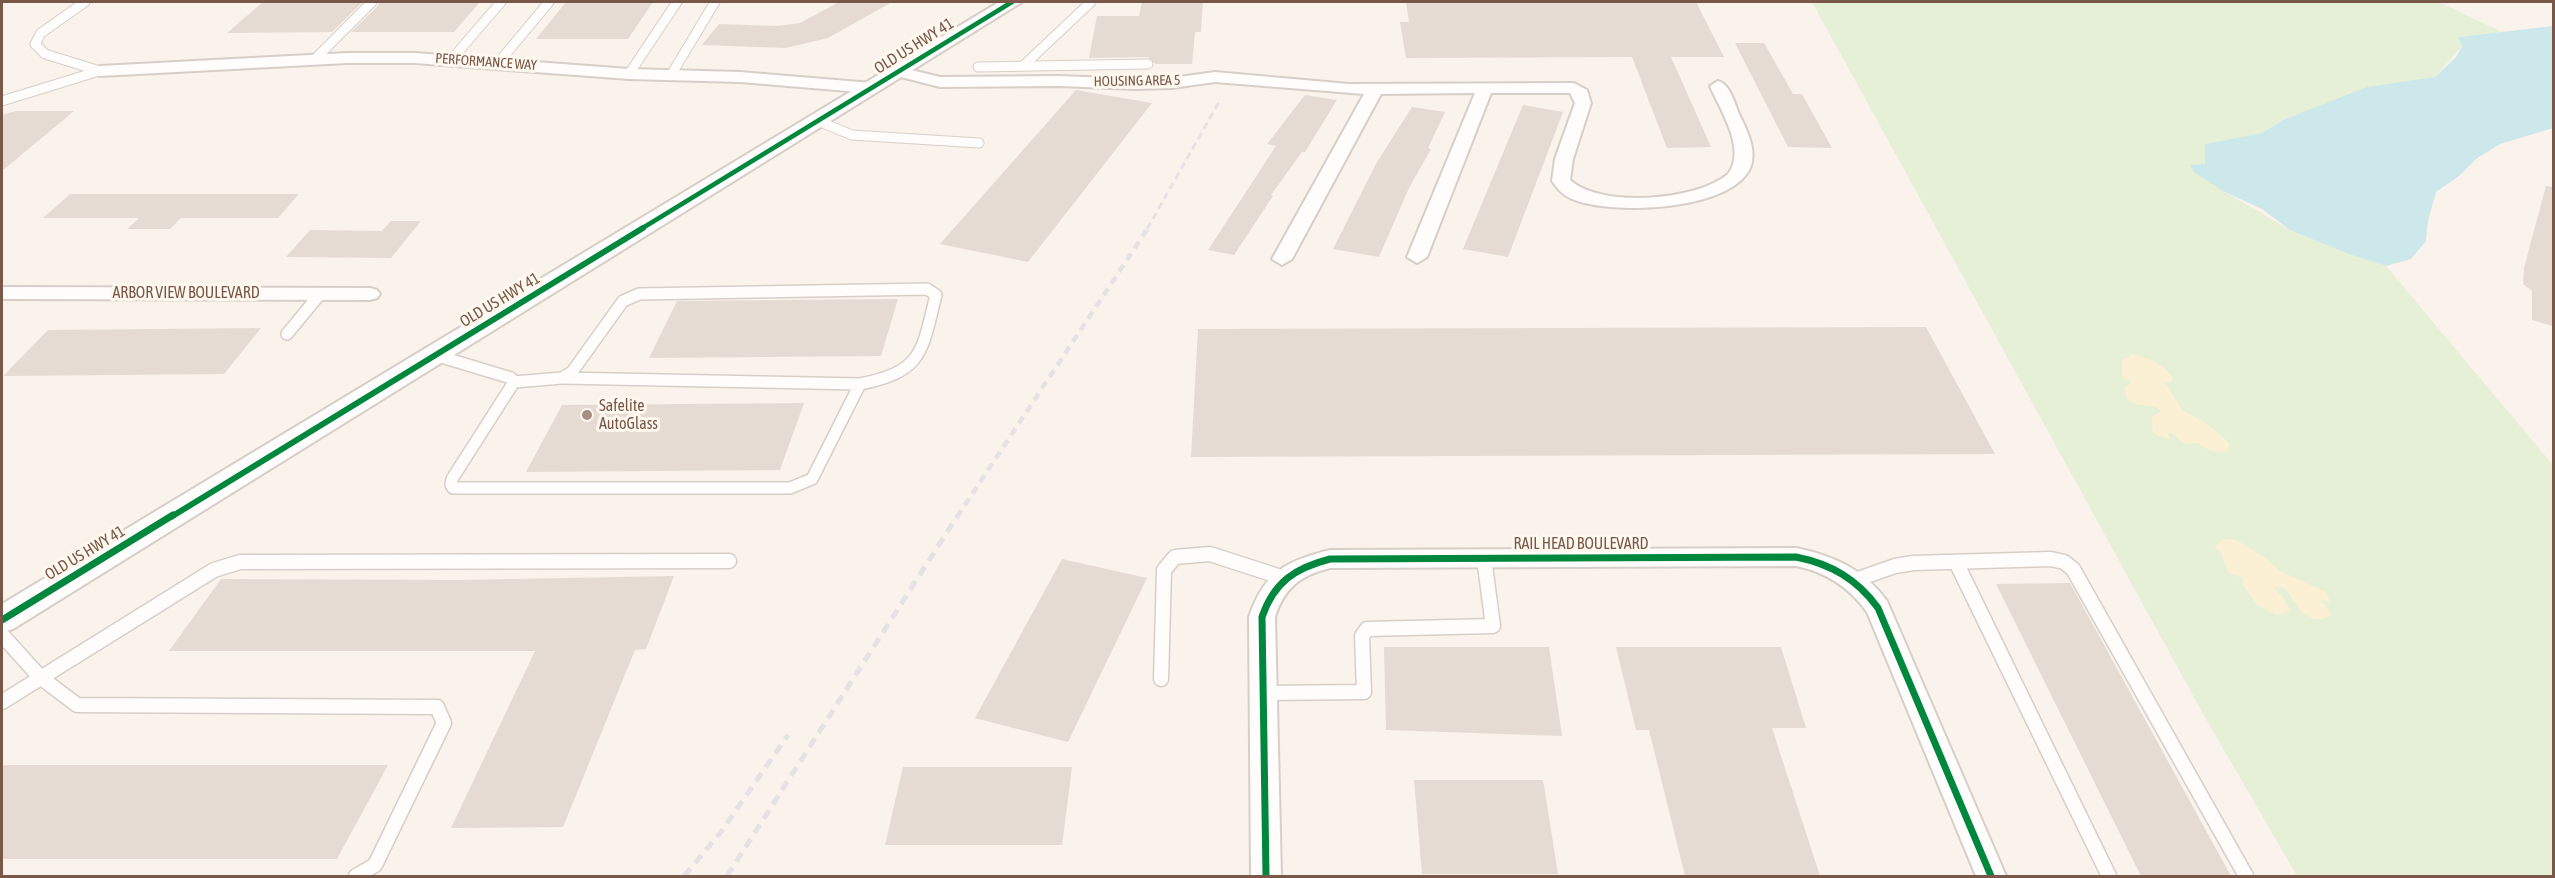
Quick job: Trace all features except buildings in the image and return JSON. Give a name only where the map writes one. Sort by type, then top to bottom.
[{"type":"street","name":"OLD US HWY 41","points":[[2,620],[1011,2]]},
{"type":"street","name":"PERFORMANCE WAY","points":[[100,71],[314,60],[452,59],[629,74],[740,77],[872,88]]},
{"type":"street","name":"HOUSING AREA 5","points":[[899,72],[940,82],[1144,84],[1215,77],[1279,81],[1328,88],[1375,90],[1568,87],[1579,91],[1583,103],[1564,159],[1561,181],[1569,191],[1582,198],[1624,203],[1702,193],[1731,181],[1737,175],[1744,153],[1718,86]]},
{"type":"street","points":[[1417,257],[1485,88]]},
{"type":"street","points":[[1282,259],[1375,90]]},
{"type":"street","name":"ARBOR VIEW BOULEVARD","points":[[2,293],[370,294]]},
{"type":"street","name":"RAIL HEAD BOULEVARD","points":[[1266,876],[1262,618],[1267,599],[1284,578],[1312,563],[1330,559],[1796,557],[1833,567],[1855,580],[1868,592],[1878,608],[1990,876]]},
{"type":"lane","points":[[85,2],[42,33],[36,39],[35,44],[45,54],[100,71]]},
{"type":"lane","points":[[314,60],[372,2]]},
{"type":"lane","points":[[452,59],[501,2]]},
{"type":"lane","points":[[499,62],[549,2]]},
{"type":"lane","points":[[629,74],[677,2]]},
{"type":"lane","points":[[671,75],[715,2]]},
{"type":"lane","points":[[1023,66],[1091,2]]},
{"type":"lane","points":[[978,67],[1148,64]]},
{"type":"lane","points":[[2,101],[100,71]]},
{"type":"lane","points":[[818,121],[852,135],[884,140],[979,143]]},
{"type":"lane","points":[[514,382],[562,378],[860,384],[899,373],[919,359],[936,295],[927,290],[639,294],[623,302],[572,372],[562,378]]},
{"type":"lane","points":[[287,334],[320,294]]},
{"type":"lane","points":[[435,355],[511,378],[514,382]]},
{"type":"lane","points":[[514,382],[452,479],[450,485],[453,489],[790,489],[812,479],[860,384]]},
{"type":"lane","points":[[1161,679],[1164,570],[1175,557],[1210,554],[1284,578]]},
{"type":"lane","points":[[1263,693],[1364,692],[1362,636],[1367,628],[1493,626],[1484,558]]},
{"type":"lane","points":[[1855,580],[1895,566],[2051,559],[2064,562],[2073,569],[2246,876]]},
{"type":"lane","points":[[2,702],[214,570],[240,562],[729,561]]},
{"type":"lane","points":[[1956,562],[2109,876]]},
{"type":"lane","points":[[2,635],[40,677],[77,705],[437,707],[444,723],[375,865],[356,876]]},
{"type":"green space","points":[[1812,2],[2439,2],[2502,32],[2458,37],[2462,46],[2435,77],[2345,97],[2283,120],[2262,133],[2206,144],[2205,164],[2225,192],[2290,230],[2386,266],[2553,465],[2553,876],[2297,876],[2206,719]]},
{"type":"sand","points":[[2132,355],[2154,362],[2173,377],[2171,383],[2164,381],[2182,410],[2207,424],[2229,443],[2228,451],[2213,452],[2198,443],[2184,444],[2171,432],[2168,433],[2171,440],[2153,433],[2152,417],[2162,411],[2158,408],[2135,404],[2127,399],[2125,387],[2132,382],[2122,376],[2122,360]]},
{"type":"sand","points":[[2223,540],[2238,541],[2264,557],[2280,571],[2326,592],[2331,604],[2325,600],[2322,602],[2331,614],[2320,619],[2312,618],[2301,612],[2285,587],[2273,588],[2283,597],[2290,611],[2277,615],[2257,605],[2242,584],[2243,578],[2228,572],[2222,554],[2215,547]]},
{"type":"water","points":[[2553,26],[2553,128],[2500,144],[2476,159],[2459,176],[2436,192],[2428,221],[2426,241],[2411,259],[2386,266],[2290,230],[2262,209],[2225,192],[2194,172],[2190,165],[2205,164],[2205,144],[2262,133],[2283,120],[2367,87],[2435,77],[2456,57],[2462,46],[2458,37]]},
{"type":"railway","points":[[1147,229],[1219,102]]},
{"type":"railway","points":[[957,517],[1148,228]]},
{"type":"railway","points":[[727,876],[958,515]]},
{"type":"railway","points":[[684,876],[721,832],[788,735]]},
{"type":"cycle path","points":[[2,620],[1012,2]]},
{"type":"cycle path","points":[[1266,876],[1262,617],[1266,604],[1278,584],[1295,571],[1330,559],[1796,557],[1821,563],[1843,573],[1862,588],[1878,608],[1991,876]]},
{"type":"place","name":"Safelite AutoGlass","points":[[587,415]]}]
